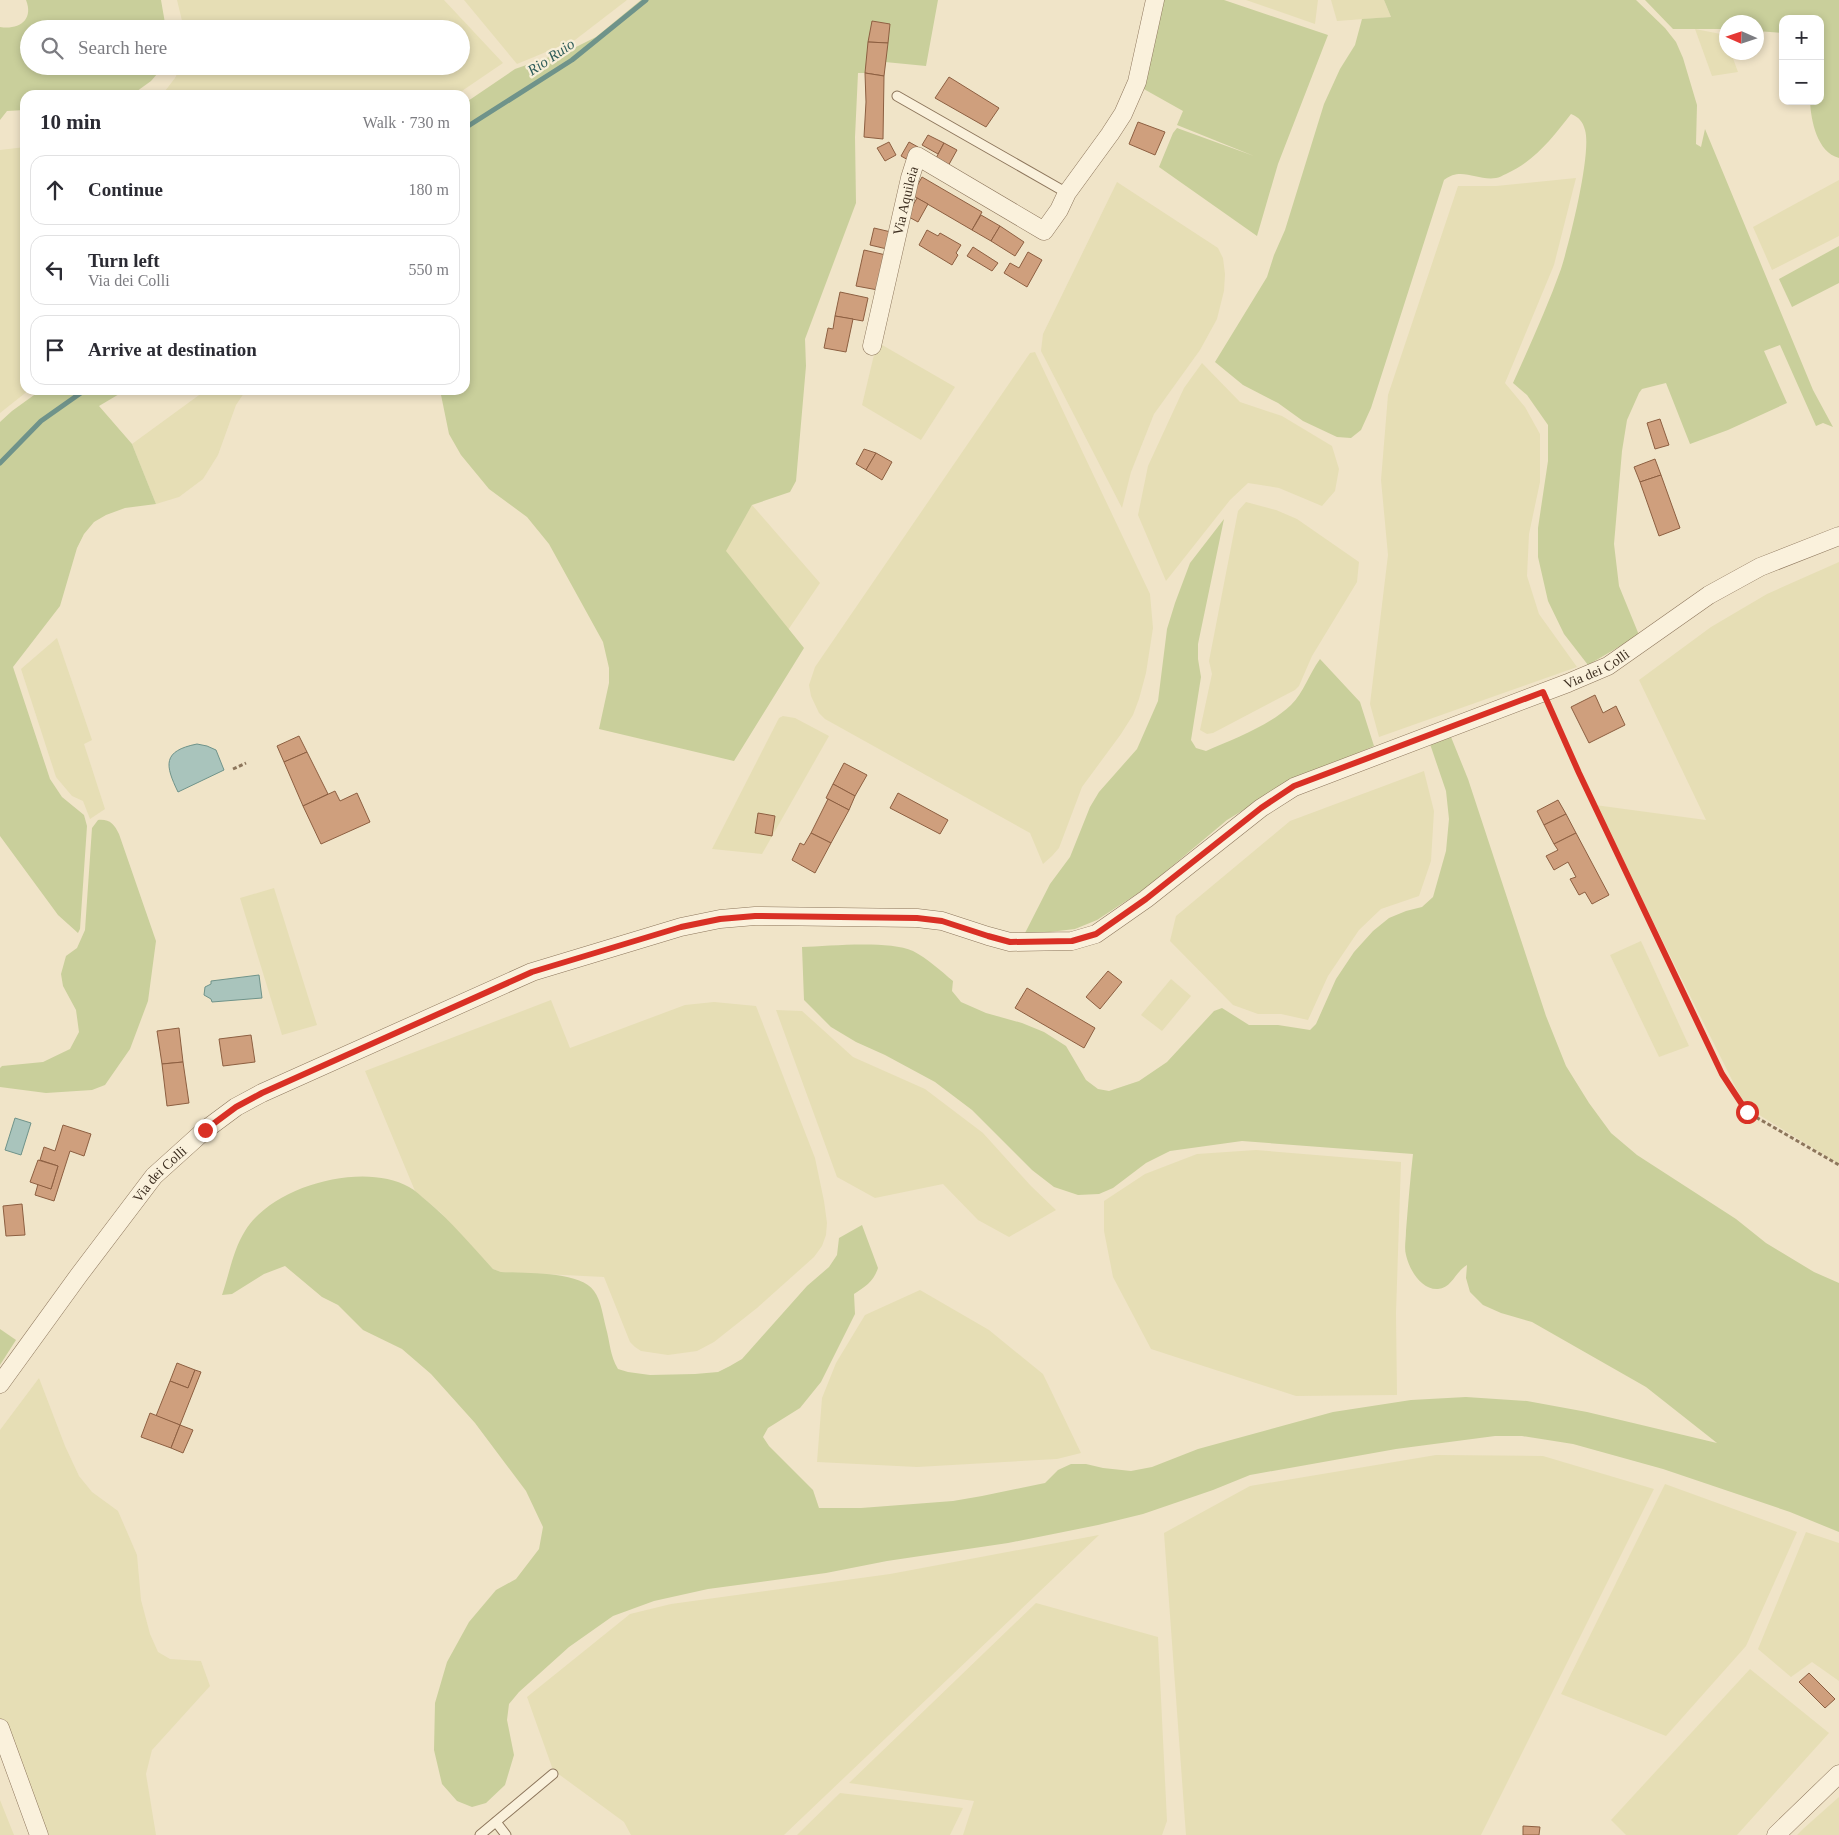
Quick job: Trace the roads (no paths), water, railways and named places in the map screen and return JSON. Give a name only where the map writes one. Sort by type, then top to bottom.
[{"type":"street","name":"Via Aquileia","points":[[872,346],[910,178],[917,156],[1044,231],[1059,210],[1067,193],[1110,134],[1138,82],[1155,0]]},
{"type":"street","name":"Via dei Colli","points":[[0,1384],[154,1176],[205,1130],[236,1107],[262,1093],[532,972],[681,927],[720,919],[755,916],[917,918],[942,921],[1010,942],[1072,941],[1096,934],[1146,899],[1261,808],[1294,786],[1608,666],[1709,595],[1760,567],[1839,536]]},
{"type":"street","points":[[0,1728],[39,1835]]},
{"type":"street","points":[[1776,1835],[1839,1774]]},
{"type":"lane","points":[[897,96],[1067,193]]},
{"type":"lane","points":[[480,1835],[552,1774]]},
{"type":"lane","points":[[496,1822],[506,1835]]},
{"type":"water","points":[[197,744],[216,750],[224,770],[178,792],[169,767],[170,760],[177,751]]},
{"type":"water","points":[[259,975],[262,998],[212,1002],[211,999],[204,995],[205,987],[211,984],[211,981]]},
{"type":"water","points":[[15,1118],[31,1123],[21,1155],[5,1150]]},
{"type":"waterway","name":"Rio Ruio","points":[[470,125],[572,60],[646,0]]},
{"type":"waterway","name":"Rio Ruio","points":[[0,463],[41,421],[78,395]]}]
